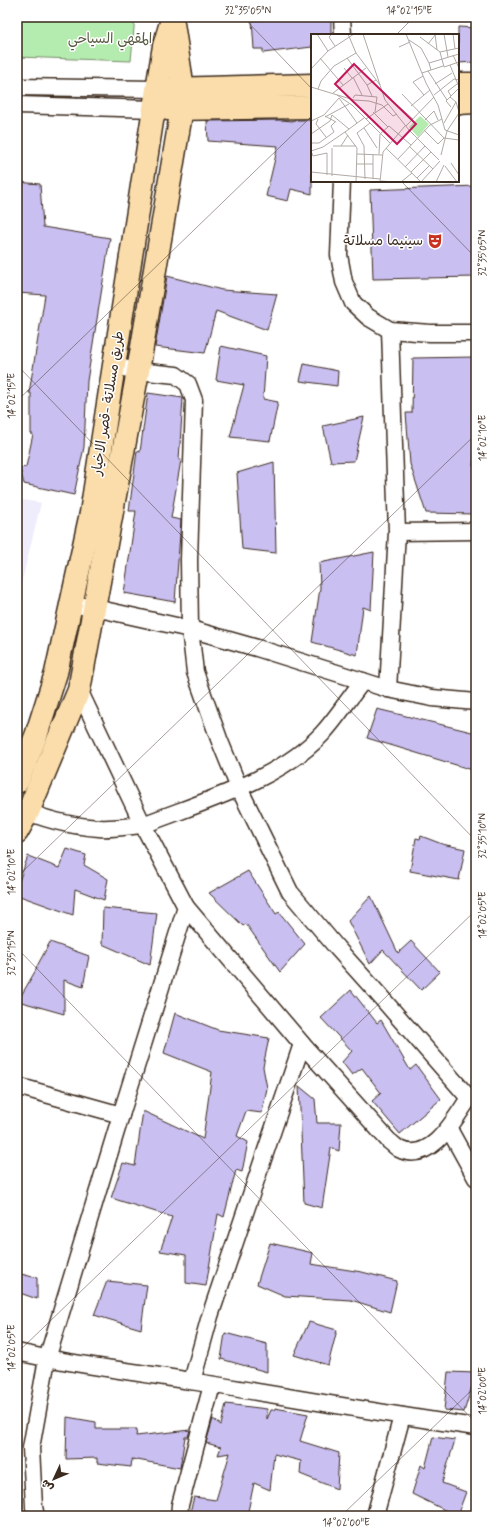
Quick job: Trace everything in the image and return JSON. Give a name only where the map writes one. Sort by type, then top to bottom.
[{"type":"main road","points":[[17,832],[22,809],[79,690],[95,608],[138,371],[182,98],[172,17]]},
{"type":"main road","name":"طريق مسلاتة -قصر الاخيار","points":[[17,782],[36,736],[56,673],[91,513],[164,46],[172,17]]},
{"type":"main road","points":[[459,84],[476,84]]},
{"type":"main road","points":[[156,99],[182,98],[311,85]]},
{"type":"main road","points":[[182,98],[311,107]]},
{"type":"main road","points":[[459,103],[476,102]]},
{"type":"street","points":[[342,17],[343,34]]},
{"type":"street","points":[[17,87],[156,99]]},
{"type":"street","points":[[17,105],[156,99]]},
{"type":"street","points":[[342,182],[339,255],[344,282],[353,303],[368,317],[390,330],[476,334]]},
{"type":"street","points":[[388,689],[396,532],[390,330]]},
{"type":"street","points":[[79,690],[143,825],[186,907],[302,1044],[390,1141],[400,1149],[412,1152],[426,1150],[449,1129],[472,1091],[336,948],[290,892],[239,788],[219,739],[195,672],[190,629],[189,560],[194,400],[188,384],[176,375],[138,371],[114,366]]},
{"type":"street","points":[[396,532],[476,531]]},
{"type":"street","points":[[71,604],[190,629],[363,680],[388,689],[432,698],[476,702]]},
{"type":"street","points":[[22,809],[65,823],[100,828],[143,825],[239,788],[292,760],[322,734],[363,680]]},
{"type":"street","points":[[36,1516],[34,1507],[31,1448],[47,1359],[186,907]]},
{"type":"street","points":[[192,1381],[210,1316],[302,1044]]},
{"type":"street","points":[[17,1086],[121,1115]]},
{"type":"street","points":[[449,1129],[476,1178]]},
{"type":"street","points":[[17,1352],[47,1359],[476,1427]]},
{"type":"street","points":[[179,1516],[180,1505],[212,1385]]},
{"type":"street","points":[[375,1516],[402,1416]]},
{"type":"shaded area","points":[[17,499],[41,503],[17,601]]},
{"type":"green space","name":"المقهي السياحي","points":[[17,17],[135,17],[131,61],[17,57]]},
{"type":"building","points":[[331,19],[331,34],[311,34],[311,47],[263,53],[263,49],[254,49],[252,20]]},
{"type":"building","points":[[458,27],[476,28],[476,62],[459,63]]},
{"type":"building","points":[[311,120],[312,194],[291,189],[288,201],[266,196],[278,146],[208,141],[207,121]]},
{"type":"building","points":[[17,182],[40,184],[43,227],[110,238],[87,381],[84,447],[74,495],[24,484],[20,468],[26,467],[33,434],[31,434],[31,393],[29,393],[45,295],[17,293]]},
{"type":"building","points":[[476,186],[476,277],[373,279],[370,190]]},
{"type":"building","points":[[167,276],[222,290],[277,294],[267,330],[216,311],[205,353],[155,347]]},
{"type":"building","points":[[221,346],[266,356],[263,399],[278,402],[270,441],[230,437],[244,385],[216,380]]},
{"type":"building","points":[[476,357],[476,430],[473,466],[475,466],[475,514],[426,513],[410,464],[406,413],[412,413],[413,358]]},
{"type":"building","points":[[304,364],[338,371],[337,386],[300,381]]},
{"type":"building","points":[[148,393],[183,398],[179,460],[181,460],[171,518],[181,520],[175,602],[124,593],[136,511],[129,511],[137,451],[140,452]]},
{"type":"building","points":[[364,417],[354,461],[331,462],[323,426]]},
{"type":"building","points":[[274,462],[276,553],[242,549],[237,473]]},
{"type":"building","points":[[374,552],[371,610],[363,607],[357,655],[312,642],[320,588],[319,563]]},
{"type":"building","points":[[377,709],[476,733],[476,771],[367,738]]},
{"type":"building","points":[[421,836],[442,844],[465,849],[459,880],[410,871],[416,838],[420,839]]},
{"type":"building","points":[[67,849],[86,855],[84,865],[108,879],[104,900],[75,889],[73,915],[17,895],[17,887],[28,856],[59,868]]},
{"type":"building","points":[[248,871],[276,914],[279,912],[305,944],[280,972],[246,924],[243,926],[209,893]]},
{"type":"building","points":[[371,896],[398,953],[411,941],[440,972],[421,990],[383,950],[370,964],[348,921]]},
{"type":"building","points":[[103,908],[157,913],[150,965],[102,944]]},
{"type":"building","points":[[50,942],[89,956],[83,987],[64,980],[64,1014],[18,1001]]},
{"type":"building","points":[[351,990],[377,1023],[381,1020],[410,1070],[416,1065],[441,1099],[400,1134],[372,1101],[381,1093],[362,1068],[352,1075],[342,1062],[352,1051],[321,1018]]},
{"type":"building","points":[[175,1013],[218,1030],[269,1038],[263,1067],[267,1088],[262,1113],[246,1111],[237,1136],[248,1142],[242,1172],[236,1170],[224,1217],[218,1214],[206,1286],[186,1283],[186,1255],[160,1251],[172,1217],[111,1198],[123,1163],[135,1166],[143,1111],[203,1139],[212,1072],[164,1053]]},
{"type":"building","points":[[299,1086],[315,1099],[317,1123],[341,1123],[339,1151],[331,1148],[322,1208],[304,1203]]},
{"type":"building","points":[[270,1243],[313,1253],[311,1264],[362,1272],[397,1281],[390,1312],[351,1300],[285,1296],[257,1284]]},
{"type":"building","points":[[17,1273],[37,1278],[37,1299],[17,1292]]},
{"type":"building","points":[[107,1281],[147,1285],[141,1329],[94,1315]]},
{"type":"building","points":[[309,1322],[337,1330],[328,1365],[294,1355]]},
{"type":"building","points":[[225,1333],[267,1344],[267,1372],[221,1359]]},
{"type":"building","points":[[448,1372],[476,1373],[464,1412],[444,1410]]},
{"type":"building","points":[[226,1404],[267,1409],[267,1419],[271,1410],[274,1410],[275,1408],[308,1414],[300,1441],[339,1453],[337,1489],[300,1474],[301,1461],[274,1454],[270,1490],[254,1483],[247,1516],[189,1516],[194,1497],[216,1500],[230,1453],[218,1455],[221,1447],[206,1443],[213,1419],[221,1425]]},
{"type":"building","points":[[67,1417],[96,1422],[96,1429],[137,1429],[136,1436],[190,1430],[188,1437],[185,1437],[180,1468],[132,1459],[131,1467],[97,1463],[97,1458],[66,1459]]},
{"type":"building","points":[[433,1437],[455,1440],[442,1483],[466,1492],[457,1516],[412,1494],[421,1465],[425,1468]]},
{"type":"place","name":"سينيما مسلاتة","points":[[435,241]]}]
